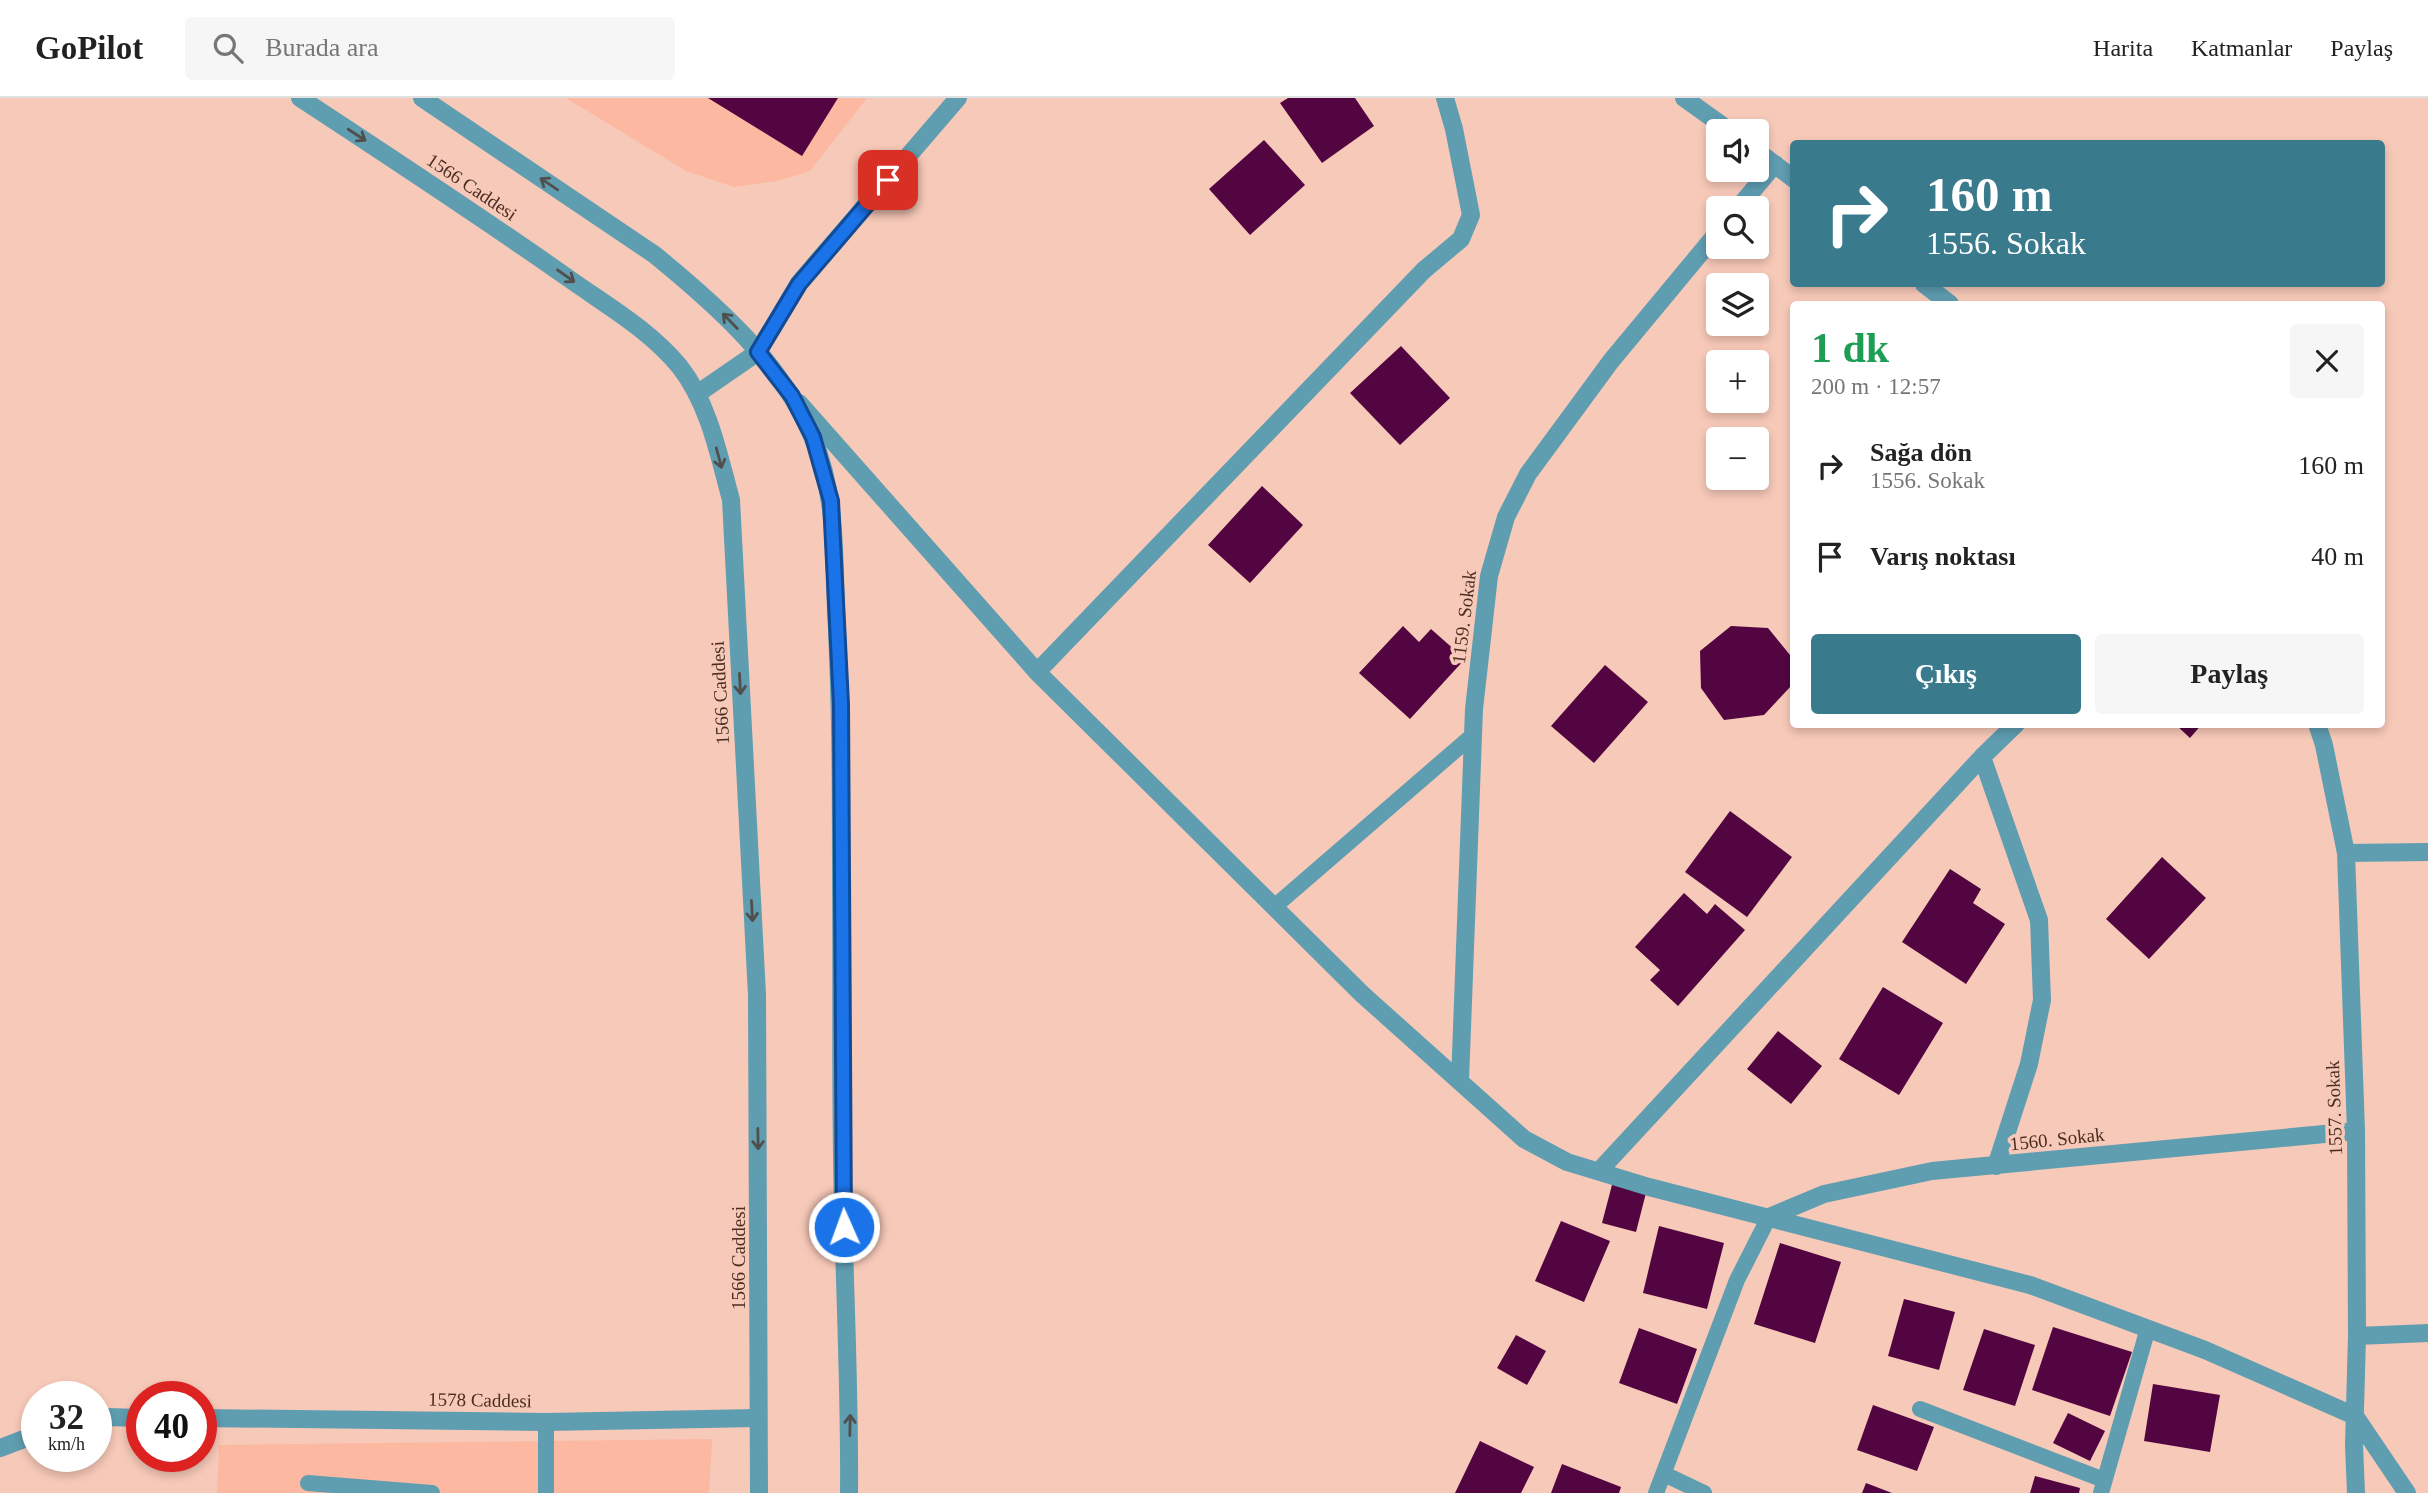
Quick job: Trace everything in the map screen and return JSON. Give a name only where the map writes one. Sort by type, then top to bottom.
[{"type":"street","name":"1566 Caddesi","points":[[300,98],[489,222],[650,336],[681,368],[697,394],[714,438],[731,500],[757,995],[759,1493]]},
{"type":"street","points":[[422,98],[656,255],[725,316],[758,352],[792,396],[1037,672],[1362,994],[1524,1139],[1567,1162],[1702,1202],[2029,1285],[2205,1350],[2355,1416],[2407,1493]]},
{"type":"street","points":[[697,394],[758,352],[799,284],[958,98]]},
{"type":"street","points":[[1037,672],[1424,270],[1461,239],[1471,215],[1445,98]]},
{"type":"street","points":[[1684,98],[1713,119]]},
{"type":"street","points":[[1769,160],[1790,176]]},
{"type":"street","points":[[1748,196],[1775,164]]},
{"type":"street","name":"1159. Sokak","points":[[1460,1081],[1473,735],[1489,576],[1506,517],[1528,474],[1611,361],[1706,246]]},
{"type":"street","points":[[1928,287],[1946,301]]},
{"type":"street","points":[[792,396],[813,437],[831,501],[841,704],[842,1188],[850,1403],[849,1493]]},
{"type":"street","points":[[1599,1171],[2012,728]]},
{"type":"street","name":"1557. Sokak","points":[[2318,728],[2346,853],[2356,1131],[2356,1493]]},
{"type":"street","points":[[1982,757],[2039,920],[2042,1000],[2029,1063],[1996,1166]]},
{"type":"street","points":[[2346,853],[2428,852]]},
{"type":"street","name":"1560. Sokak","points":[[1769,1217],[1824,1194],[1932,1171],[2356,1131]]},
{"type":"street","points":[[2357,1336],[2428,1333]]},
{"type":"street","name":"1578 Caddesi","points":[[217,1418],[546,1422],[758,1418]]},
{"type":"street","points":[[0,1448],[21,1440]]},
{"type":"lane","points":[[1274,907],[1473,735]]},
{"type":"lane","points":[[1656,1493],[1737,1280],[1769,1217]]},
{"type":"lane","points":[[1920,1409],[2102,1486],[2148,1328]]},
{"type":"lane","points":[[546,1422],[546,1493]]},
{"type":"lane","points":[[1664,1474],[1704,1493]]},
{"type":"lane","points":[[307,1483],[432,1493]]},
{"type":"shaded area","points":[[566,98],[867,98],[810,171],[777,181],[734,187],[686,171]]},
{"type":"shaded area","points":[[712,1439],[709,1493],[217,1493],[219,1445]]},
{"type":"building","points":[[708,98],[838,98],[802,156]]},
{"type":"building","points":[[1288,98],[1355,98],[1374,126],[1322,163],[1280,103]]},
{"type":"building","points":[[1264,140],[1305,185],[1250,235],[1209,189]]},
{"type":"building","points":[[1401,346],[1450,398],[1400,445],[1350,393]]},
{"type":"building","points":[[1262,486],[1303,525],[1250,583],[1208,545]]},
{"type":"building","points":[[1403,626],[1419,642],[1431,629],[1465,659],[1410,719],[1359,673]]},
{"type":"building","points":[[1731,626],[1768,628],[1790,655],[1790,687],[1764,715],[1724,720],[1701,688],[1700,651]]},
{"type":"building","points":[[1605,665],[1648,702],[1594,763],[1551,726]]},
{"type":"building","points":[[2179,728],[2199,728],[2190,738]]},
{"type":"building","points":[[1730,811],[1792,857],[1747,917],[1685,872]]},
{"type":"building","points":[[2162,857],[2206,898],[2149,959],[2106,919]]},
{"type":"building","points":[[1950,869],[1981,889],[1973,903],[2005,924],[1966,984],[1902,942]]},
{"type":"building","points":[[1684,893],[1707,914],[1715,904],[1745,930],[1678,1006],[1650,980],[1660,970],[1635,947]]},
{"type":"building","points":[[1883,987],[1943,1023],[1899,1095],[1839,1059]]},
{"type":"building","points":[[1778,1031],[1822,1066],[1791,1104],[1747,1069]]},
{"type":"building","points":[[1613,1181],[1647,1189],[1636,1232],[1602,1223]]},
{"type":"building","points":[[1561,1221],[1610,1241],[1584,1302],[1535,1281]]},
{"type":"building","points":[[1659,1226],[1724,1243],[1707,1309],[1643,1293]]},
{"type":"building","points":[[1780,1243],[1841,1262],[1815,1343],[1754,1324]]},
{"type":"building","points":[[1904,1299],[1955,1312],[1939,1370],[1888,1356]]},
{"type":"building","points":[[2053,1327],[2132,1352],[2110,1416],[2032,1390]]},
{"type":"building","points":[[1639,1328],[1697,1349],[1677,1404],[1619,1383]]},
{"type":"building","points":[[1984,1329],[2035,1345],[2015,1406],[1963,1390]]},
{"type":"building","points":[[1516,1335],[1546,1351],[1527,1385],[1497,1368]]},
{"type":"building","points":[[2153,1384],[2220,1395],[2210,1452],[2144,1441]]},
{"type":"building","points":[[1873,1405],[1934,1427],[1917,1471],[1857,1450]]},
{"type":"building","points":[[2068,1413],[2105,1431],[2090,1461],[2053,1443]]},
{"type":"building","points":[[1480,1441],[1534,1467],[1521,1493],[1455,1493]]},
{"type":"building","points":[[1562,1464],[1621,1487],[1619,1493],[1551,1493]]},
{"type":"building","points":[[2035,1476],[2080,1488],[2079,1493],[2030,1493]]},
{"type":"building","points":[[1866,1483],[1892,1493],[1862,1493]]},
{"type":"route","points":[[844,1227],[841,704],[831,501],[813,437],[792,396],[758,352],[799,284],[888,180]]}]
